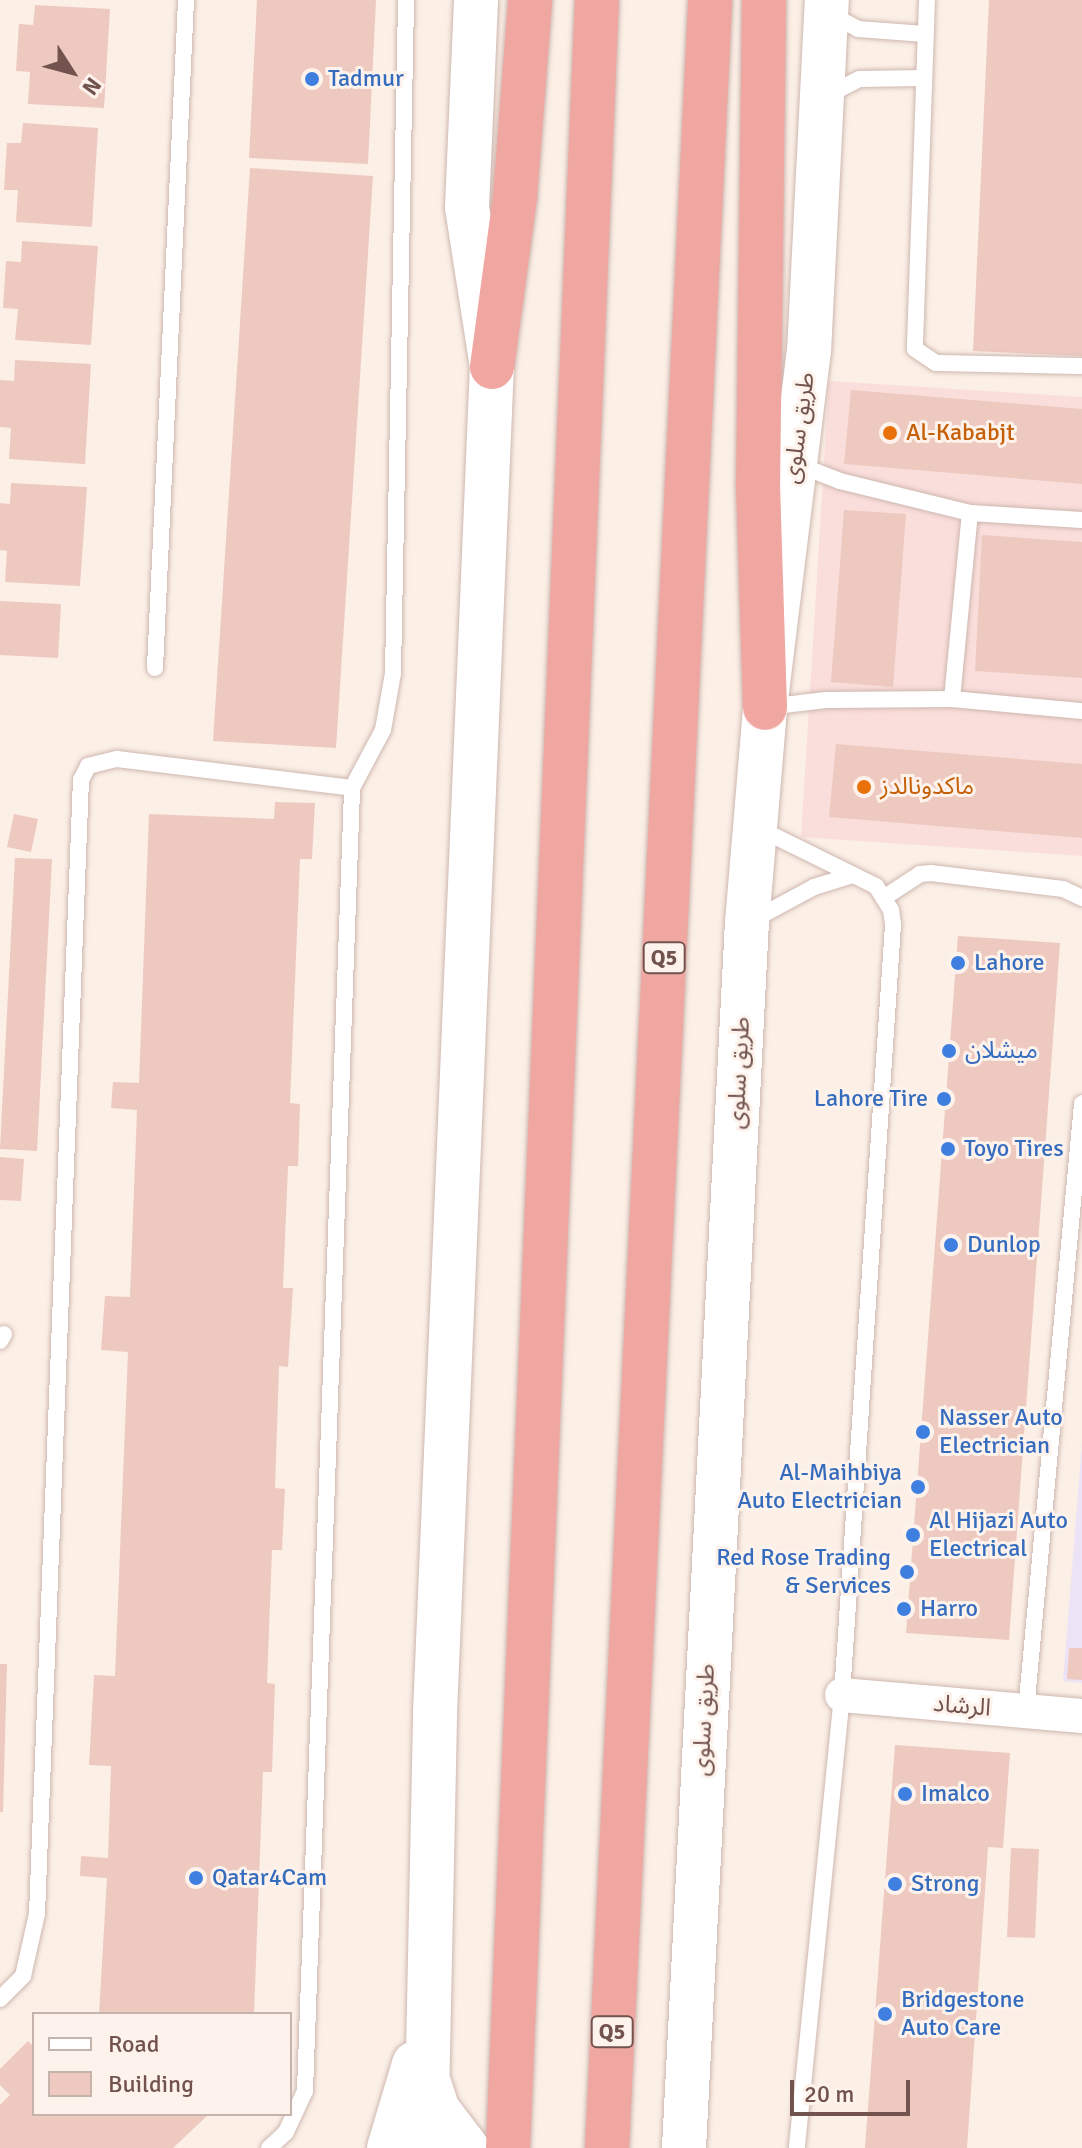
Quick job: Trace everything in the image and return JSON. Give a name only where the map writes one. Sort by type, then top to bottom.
[{"type":"highway","points":[[492,367],[515,197],[530,0]]},
{"type":"highway","points":[[508,2148],[597,0]]},
{"type":"highway","name":"Q5","points":[[607,2148],[710,0]]},
{"type":"highway","points":[[764,0],[758,484],[765,708]]},
{"type":"main road","points":[[426,2148],[427,2023],[492,367],[467,207],[476,0]]},
{"type":"main road","name":"طريق سلوى","points":[[684,2148],[747,923],[765,708],[809,352],[827,6]]},
{"type":"main road","points":[[389,2148],[427,2023]]},
{"type":"main road","points":[[427,2076],[438,2110],[467,2148]]},
{"type":"main road","points":[[653,2148],[686,2103]]},
{"type":"street","name":"الرشاد","points":[[842,1695],[1082,1716]]},
{"type":"lane","points":[[155,668],[186,0]]},
{"type":"lane","points":[[269,2148],[291,2123],[305,2091],[352,788],[383,730],[393,673],[406,0]]},
{"type":"lane","points":[[927,0],[915,349],[936,363],[1082,366]]},
{"type":"lane","points":[[827,6],[858,29],[925,34]]},
{"type":"lane","points":[[823,99],[859,79],[924,78]]},
{"type":"lane","points":[[794,463],[852,485],[970,513],[1082,520]]},
{"type":"lane","points":[[952,699],[970,513]]},
{"type":"lane","points":[[765,708],[826,700],[952,699],[1082,711]]},
{"type":"lane","points":[[0,1999],[23,1976],[37,1914],[81,780],[88,766],[117,759],[352,788]]},
{"type":"lane","points":[[755,826],[849,876],[863,879],[885,897],[893,925],[842,1695],[797,2148]]},
{"type":"lane","points":[[885,897],[920,874],[931,873],[1063,889],[1082,898]]},
{"type":"lane","points":[[747,923],[814,887],[849,876]]},
{"type":"lane","points":[[1026,1711],[1082,1104]]},
{"type":"shaded area","points":[[829,381],[1082,397],[1082,856],[801,837]]},
{"type":"shaded area","points":[[1082,1444],[1082,1683],[1063,1681]]},
{"type":"building","name":"Tadmur","points":[[257,0],[376,0],[368,164],[249,158]]},
{"type":"building","points":[[989,0],[1082,0],[1082,356],[973,351]]},
{"type":"building","points":[[35,5],[110,9],[104,108],[28,104],[30,72],[16,71],[19,24],[33,25]]},
{"type":"building","points":[[23,123],[98,128],[92,227],[16,222],[18,190],[4,190],[7,143],[21,143]]},
{"type":"building","points":[[250,168],[373,176],[336,748],[213,741]]},
{"type":"building","points":[[22,241],[98,246],[91,345],[15,340],[18,309],[3,308],[6,261],[21,262]]},
{"type":"building","points":[[15,360],[91,364],[85,464],[9,459],[11,428],[0,427],[0,380],[14,381]]},
{"type":"building","points":[[851,390],[1082,409],[1082,484],[844,464]]},
{"type":"building","points":[[11,483],[87,487],[80,586],[5,582],[7,551],[0,550],[0,503],[10,504]]},
{"type":"building","points":[[844,510],[906,514],[893,687],[831,682]]},
{"type":"building","points":[[982,535],[1082,542],[1082,678],[975,671]]},
{"type":"building","points":[[0,601],[61,604],[58,658],[0,655]]},
{"type":"building","points":[[836,744],[1082,764],[1082,838],[829,817]]},
{"type":"building","points":[[275,802],[315,803],[312,859],[300,859],[290,1103],[300,1104],[298,1166],[288,1166],[283,1288],[293,1288],[288,1367],[279,1366],[275,1488],[285,1489],[282,1550],[272,1550],[267,1683],[275,1684],[272,1772],[263,1772],[254,2012],[99,2012],[107,1878],[80,1876],[81,1856],[108,1858],[111,1766],[89,1765],[94,1675],[115,1676],[128,1352],[101,1350],[105,1296],[130,1297],[137,1110],[111,1108],[113,1082],[139,1083],[149,814],[274,819]]},
{"type":"building","points":[[14,814],[38,819],[31,852],[7,847]]},
{"type":"building","points":[[15,858],[52,859],[37,1151],[0,1149]]},
{"type":"building","points":[[958,936],[1060,943],[1009,1640],[906,1633]]},
{"type":"building","points":[[0,1157],[24,1159],[21,1201],[0,1200]]},
{"type":"building","points":[[1069,1648],[1082,1648],[1082,1680],[1067,1679]]},
{"type":"building","points":[[0,1664],[7,1664],[3,1812],[0,1812]]},
{"type":"building","points":[[895,1745],[1010,1753],[1003,1848],[988,1847],[967,2148],[865,2148]]},
{"type":"building","points":[[1011,1848],[1039,1849],[1035,1938],[1007,1937]]},
{"type":"building","points":[[28,2041],[32,2045],[32,2116],[207,2116],[173,2148],[0,2148],[0,2105],[10,2095],[0,2085],[0,2069]]},
{"type":"place","name":"Tadmur","points":[[312,79]]},
{"type":"place","name":"Al-Kababjt","points":[[890,433]]},
{"type":"place","name":"ماكدونالدز","points":[[864,787]]},
{"type":"place","name":"Lahore","points":[[958,963]]},
{"type":"place","name":"ميشلان","points":[[949,1051]]},
{"type":"place","name":"Lahore Tire","points":[[944,1099]]},
{"type":"place","name":"Toyo Tires","points":[[948,1149]]},
{"type":"place","name":"Dunlop","points":[[951,1245]]},
{"type":"place","name":"Nasser Auto Electrician","points":[[923,1432]]},
{"type":"place","name":"Al-Maihbiya Auto Electrician","points":[[918,1487]]},
{"type":"place","name":"Al Hijazi Auto Electrical","points":[[913,1535]]},
{"type":"place","name":"Red Rose Trading & Services","points":[[907,1572]]},
{"type":"place","name":"Harro","points":[[904,1609]]},
{"type":"place","name":"Imalco","points":[[905,1794]]},
{"type":"place","name":"Qatar4Cam","points":[[196,1878]]},
{"type":"place","name":"Strong","points":[[895,1884]]},
{"type":"place","name":"Bridgestone Auto Care","points":[[885,2014]]}]
